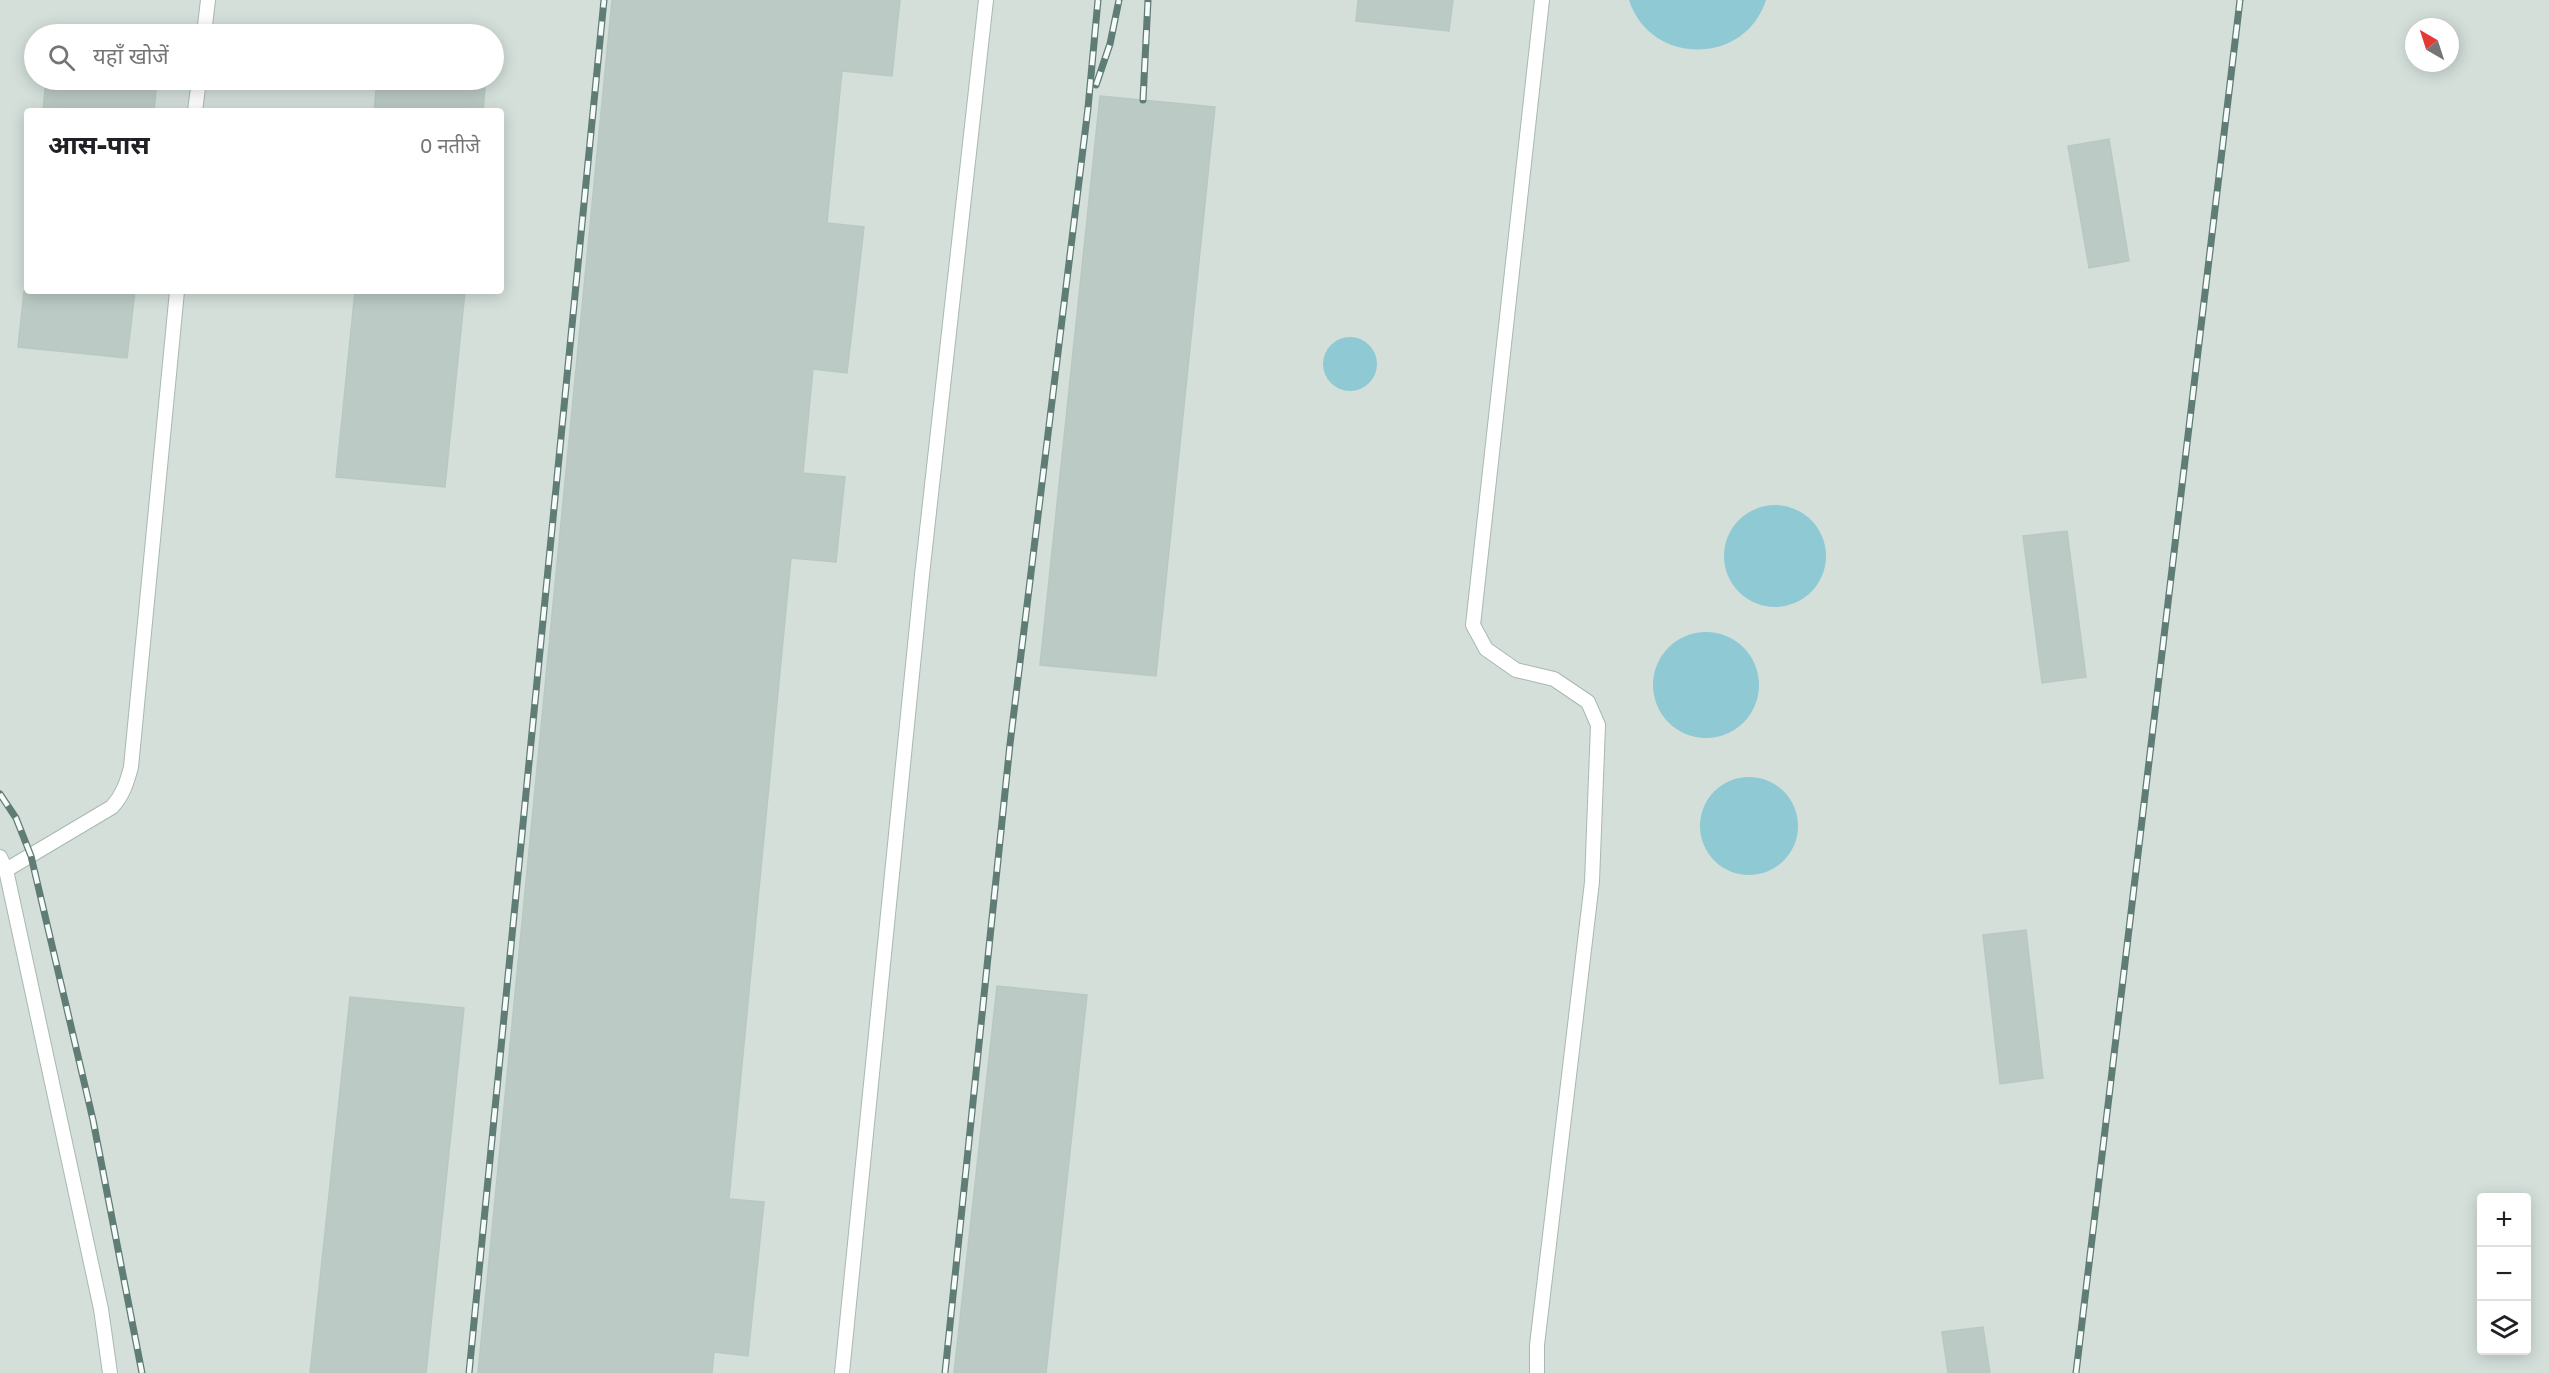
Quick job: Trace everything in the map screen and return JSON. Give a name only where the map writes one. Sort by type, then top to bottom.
[{"type":"lane","points":[[205,24],[208,0]]},
{"type":"lane","points":[[842,1373],[922,575],[986,0]]},
{"type":"lane","points":[[1537,1373],[1537,1345],[1592,882],[1598,725],[1588,702],[1554,679],[1516,670],[1486,649],[1473,625],[1542,0]]},
{"type":"lane","points":[[195,108],[198,90]]},
{"type":"lane","points":[[6,870],[112,807],[128,781],[177,294]]},
{"type":"lane","points":[[0,857],[6,870],[101,1310],[110,1373]]},
{"type":"shaded area","points":[[0,0],[2549,0],[2549,1373],[0,1373]]},
{"type":"water","points":[[1629,0],[1766,0],[1755,22],[1739,37],[1719,46],[1697,50],[1676,46],[1656,37],[1640,22]]},
{"type":"water","points":[[1345,337],[1355,337],[1365,341],[1373,349],[1377,364],[1373,379],[1365,387],[1355,391],[1345,391],[1335,387],[1327,379],[1323,369],[1323,359],[1327,349],[1335,341]]},
{"type":"water","points":[[1775,505],[1795,509],[1811,520],[1822,536],[1826,556],[1822,576],[1811,592],[1795,603],[1775,607],[1755,603],[1739,592],[1728,576],[1724,556],[1728,536],[1739,520],[1755,509]]},
{"type":"water","points":[[1706,632],[1726,636],[1743,648],[1755,665],[1759,685],[1755,705],[1743,722],[1726,734],[1706,738],[1686,734],[1669,722],[1657,705],[1653,685],[1657,665],[1669,648],[1686,636]]},
{"type":"water","points":[[1749,777],[1759,778],[1776,785],[1790,799],[1797,816],[1797,836],[1790,853],[1776,867],[1759,874],[1749,875],[1739,874],[1722,867],[1708,853],[1701,836],[1700,826],[1701,816],[1708,799],[1722,785],[1739,778]]},
{"type":"building","points":[[612,0],[900,0],[892,76],[842,71],[827,223],[864,227],[847,373],[813,369],[803,473],[845,477],[836,562],[791,558],[729,1199],[764,1202],[748,1356],[714,1352],[712,1373],[478,1373]]},
{"type":"building","points":[[1358,0],[1453,0],[1449,31],[1356,21]]},
{"type":"building","points":[[45,90],[156,90],[154,108],[43,108]]},
{"type":"building","points":[[376,90],[485,90],[483,108],[374,108]]},
{"type":"building","points":[[1100,96],[1215,107],[1156,676],[1040,665]]},
{"type":"building","points":[[2109,139],[2129,261],[2089,268],[2068,146]]},
{"type":"building","points":[[24,291],[24,294],[135,294],[127,358],[18,347]]},
{"type":"building","points":[[355,294],[465,294],[445,487],[336,477]]},
{"type":"building","points":[[2067,531],[2086,677],[2042,683],[2023,536]]},
{"type":"building","points":[[2026,930],[2043,1078],[2000,1084],[1983,935]]},
{"type":"building","points":[[997,986],[1087,995],[1046,1373],[954,1373]]},
{"type":"building","points":[[350,997],[464,1008],[426,1373],[310,1373]]},
{"type":"building","points":[[1983,1327],[1990,1373],[1948,1373],[1942,1332]]},
{"type":"railway","points":[[469,1373],[604,0]]},
{"type":"railway","points":[[945,1373],[1010,744],[1088,108],[1098,0]]},
{"type":"railway","points":[[1096,85],[1110,44],[1119,0]]},
{"type":"railway","points":[[1143,100],[1148,0]]},
{"type":"railway","points":[[2076,1373],[2240,0]]},
{"type":"railway","points":[[0,794],[16,818],[31,856],[93,1120],[142,1373]]}]
